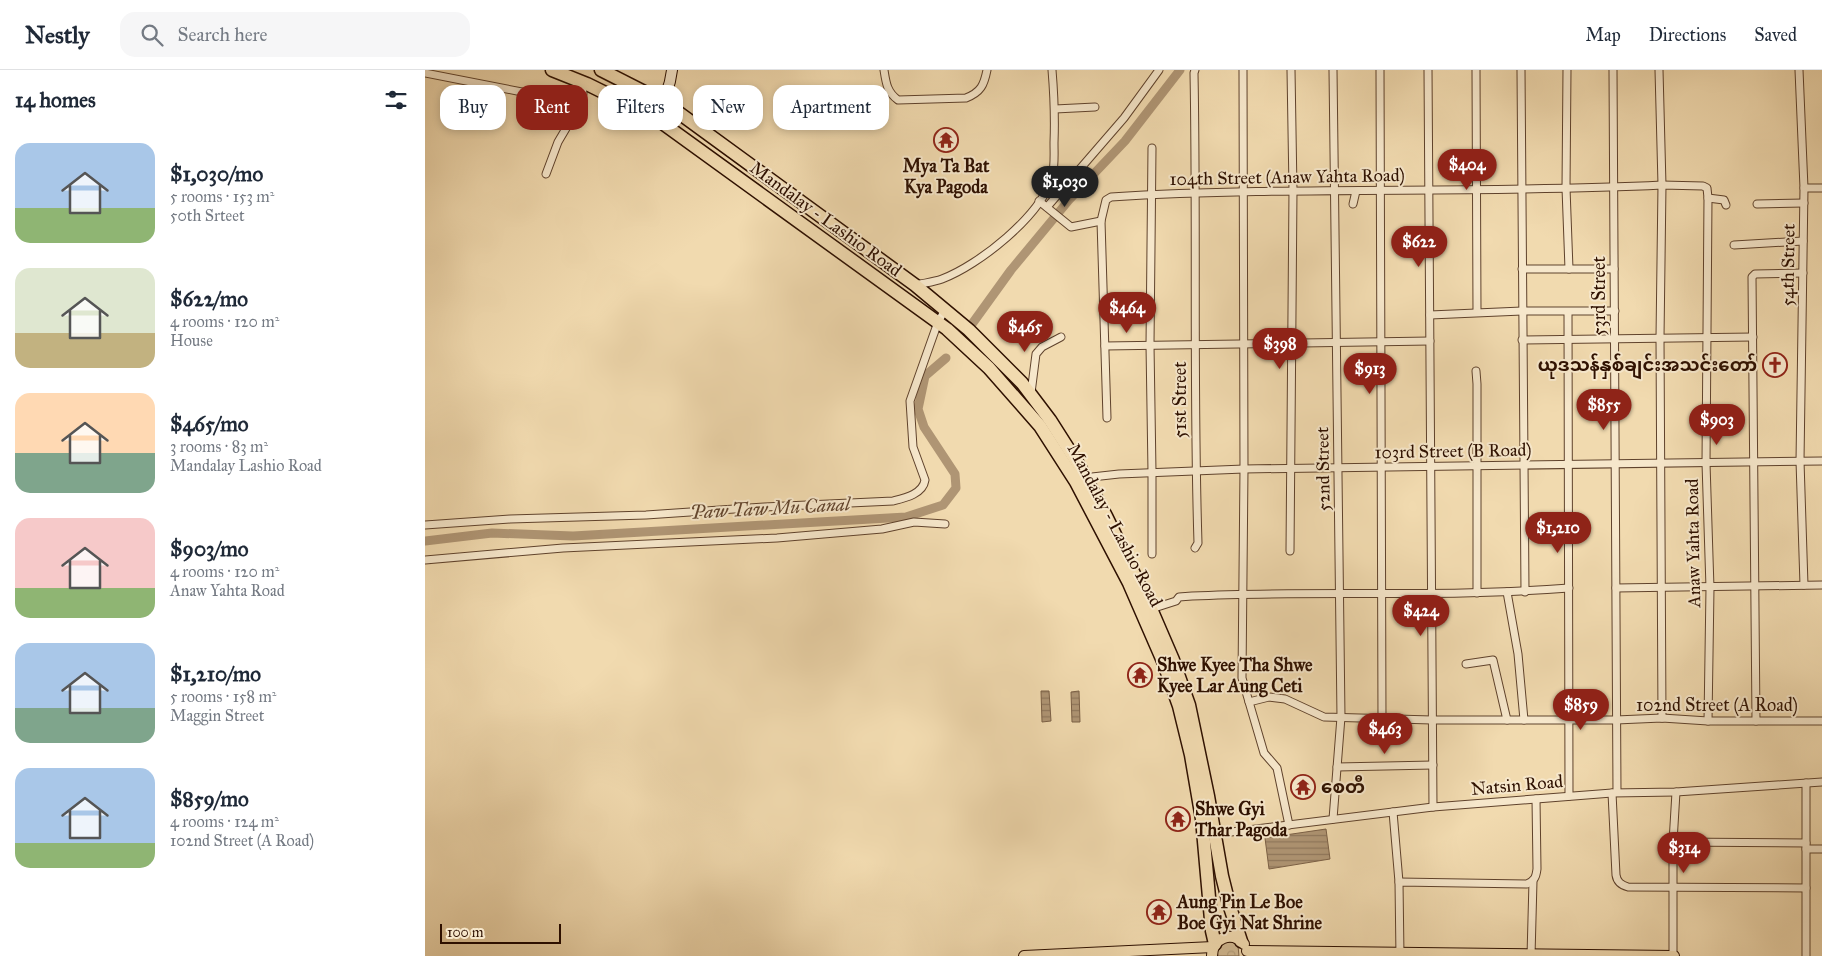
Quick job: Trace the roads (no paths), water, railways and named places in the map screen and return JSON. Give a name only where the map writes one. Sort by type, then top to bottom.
[{"type":"highway","name":"Mandalay - Lashio Road","points":[[552,70],[598,89]]},
{"type":"highway","points":[[602,85],[606,72],[631,85]]},
{"type":"highway","points":[[683,116],[915,285],[969,330],[1022,383],[1050,420],[1080,480],[1111,525],[1173,660],[1189,706],[1222,876],[1229,904],[1245,949]]},
{"type":"highway","name":"Mandalay - Lashio Road","points":[[672,130],[938,322],[989,368],[1040,426],[1080,480],[1129,583],[1163,661],[1179,706],[1191,755],[1202,819],[1214,949]]},
{"type":"main road","points":[[670,85],[672,70]]},
{"type":"main road","points":[[1024,956],[1214,949],[1221,939],[1228,936],[1235,937],[1245,949],[1400,955],[1673,956]]},
{"type":"street","points":[[884,70],[887,88],[898,100],[966,98],[976,94],[984,85],[987,70]]},
{"type":"street","points":[[915,285],[941,280],[994,249],[1027,218],[1039,201],[1049,183],[1054,167],[1055,109],[1052,70]]},
{"type":"street","points":[[1047,207],[1124,118],[1159,70]]},
{"type":"street","name":"51st Street","points":[[1195,70],[1197,543],[1195,548]]},
{"type":"street","points":[[1243,70],[1244,594],[1242,678],[1265,753],[1277,768],[1289,825]]},
{"type":"street","points":[[1290,551],[1293,190],[1291,70]]},
{"type":"street","name":"52nd Street","points":[[1333,70],[1341,717],[1333,819]]},
{"type":"street","points":[[1380,70],[1382,719]]},
{"type":"street","points":[[1428,70],[1433,807]]},
{"type":"street","points":[[1476,70],[1478,189],[1477,312]]},
{"type":"street","points":[[1521,70],[1525,592]]},
{"type":"street","points":[[1567,70],[1569,269]]},
{"type":"street","name":"53rd Street","points":[[1613,70],[1616,588],[1615,792],[1617,880],[1628,888],[1673,886]]},
{"type":"street","points":[[1659,70],[1662,186],[1660,338],[1662,718]]},
{"type":"street","name":"54th Street","points":[[1799,70],[1804,188],[1800,461],[1804,585]]},
{"type":"street","points":[[425,73],[516,91]]},
{"type":"street","points":[[1055,109],[1095,107]]},
{"type":"street","points":[[546,174],[565,130]]},
{"type":"street","points":[[1151,148],[1152,554]]},
{"type":"street","name":"104th Street (Anaw Yahta Road)","points":[[1101,221],[1107,200],[1111,197],[1152,194],[1293,190],[1381,191],[1703,186]]},
{"type":"street","name":"Anaw Yahta Road","points":[[1703,186],[1707,190],[1709,198],[1706,463],[1710,588],[1708,720]]},
{"type":"street","points":[[1804,188],[1822,188]]},
{"type":"street","points":[[1353,204],[1355,191]]},
{"type":"street","points":[[1709,198],[1725,200],[1725,205]]},
{"type":"street","points":[[1039,201],[1068,225],[1075,227],[1101,221],[1107,418]]},
{"type":"street","points":[[1757,204],[1804,203]]},
{"type":"street","points":[[1734,245],[1803,241]]},
{"type":"street","points":[[1522,269],[1614,269]]},
{"type":"street","points":[[1756,721],[1753,275],[1803,273]]},
{"type":"street","points":[[425,524],[509,519],[646,515],[893,501],[906,497],[918,492],[925,484],[925,477],[913,447],[910,401],[938,322],[945,310]]},
{"type":"street","points":[[1430,315],[1523,311],[1615,311]]},
{"type":"street","points":[[1568,312],[1569,796]]},
{"type":"street","points":[[1031,395],[1036,354],[1042,348],[1061,337]]},
{"type":"street","points":[[1522,340],[1753,337]]},
{"type":"street","points":[[1105,346],[1430,340]]},
{"type":"street","points":[[1476,371],[1477,593]]},
{"type":"street","name":"103rd Street (B Road)","points":[[1080,480],[1153,472],[1196,470],[1822,461]]},
{"type":"street","points":[[425,560],[563,548],[777,538],[882,529],[914,522],[945,524]]},
{"type":"street","points":[[1616,588],[1822,585]]},
{"type":"street","points":[[1151,609],[1176,601],[1179,597],[1244,594],[1525,592],[1569,588]]},
{"type":"street","points":[[1507,592],[1518,654],[1524,720]]},
{"type":"street","points":[[1466,664],[1493,660],[1507,720]]},
{"type":"street","name":"102nd Street (A Road)","points":[[1249,702],[1269,696],[1300,705],[1324,717],[1382,719],[1616,720],[1662,718],[1822,721]]},
{"type":"street","points":[[1337,767],[1433,765]]},
{"type":"street","name":"Natsin Road","points":[[1215,834],[1433,807],[1615,792],[1676,792],[1822,782]]},
{"type":"street","points":[[1806,783],[1806,956]]},
{"type":"street","points":[[1673,956],[1673,842],[1676,792]]},
{"type":"street","points":[[1531,956],[1533,881],[1536,877],[1537,869],[1536,800]]},
{"type":"street","points":[[1393,812],[1399,882],[1400,955]]},
{"type":"street","points":[[1673,842],[1807,846],[1822,849]]},
{"type":"street","points":[[1399,882],[1527,884],[1533,881]]},
{"type":"street","points":[[1673,886],[1806,888]]},
{"type":"waterway","points":[[972,324],[1011,270],[1069,200],[1125,141],[1180,70]]},
{"type":"waterway","name":"Paw Taw Mu Canal","points":[[425,541],[492,533],[573,536],[906,517],[943,505],[956,488],[955,474],[924,427],[918,409],[925,376],[946,358]]},
{"type":"place","name":"Mya Ta Bat Kya Pagoda","points":[[946,140]]},
{"type":"place","name":"ယုဒသန်နှစ်ချင်းအသင်းတော်","points":[[1775,365]]},
{"type":"place","name":"Shwe Kyee Tha Shwe Kyee Lar Aung Ceti","points":[[1140,675]]},
{"type":"place","name":"စေတီ","points":[[1303,787]]},
{"type":"place","name":"Shwe Gyi Thar Pagoda","points":[[1178,819]]},
{"type":"place","name":"Aung Pin Le Boe Boe Gyi Nat Shrine","points":[[1159,912]]}]
